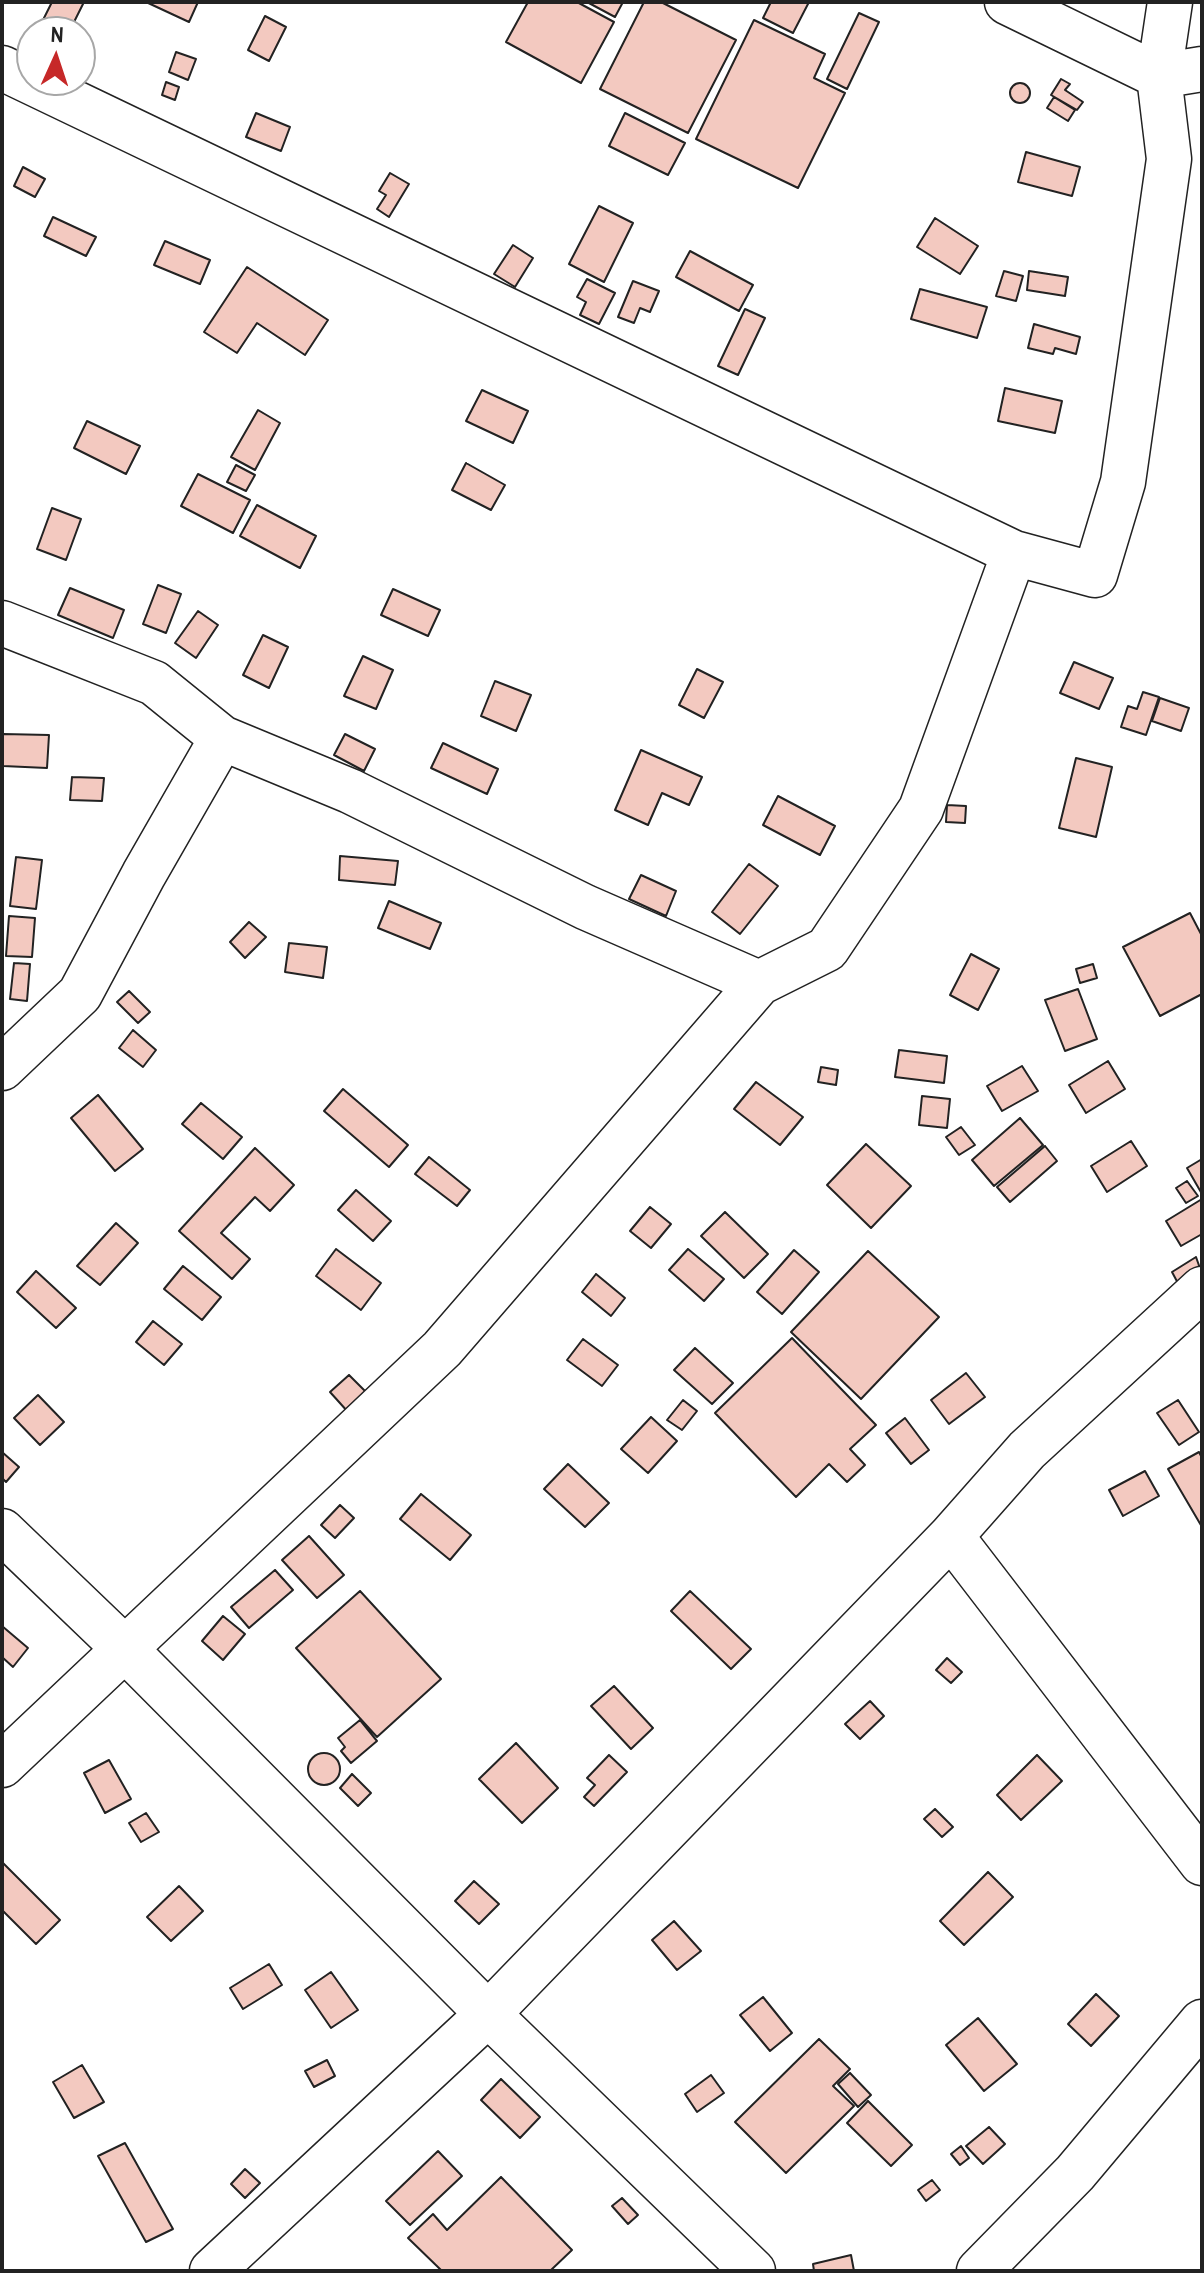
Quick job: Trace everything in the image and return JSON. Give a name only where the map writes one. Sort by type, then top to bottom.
[{"type":"street","points":[[1007,2],[1159,76],[1202,69]]},
{"type":"street","points":[[2,68],[1014,553],[1095,575],[1123,482],[1169,159],[1159,76],[1170,2]]},
{"type":"street","points":[[2,1765],[442,1349],[759,983],[827,949],[921,809],[1014,553]]},
{"type":"street","points":[[2,623],[154,683],[222,738],[350,791],[585,907],[759,983]]},
{"type":"street","points":[[2,1068],[80,994],[222,738]]},
{"type":"street","points":[[212,2271],[488,2014],[951,1536],[1027,1450],[1202,1289]]},
{"type":"street","points":[[2,1531],[125,1649],[488,2014],[753,2271]]},
{"type":"street","points":[[951,1536],[1202,1863]]},
{"type":"street","points":[[979,2271],[1075,2173],[1202,2022]]},
{"type":"building","points":[[52,2],[84,2],[77,16],[45,16]]},
{"type":"building","points":[[146,2],[198,2],[189,22]]},
{"type":"building","points":[[528,2],[577,2],[614,22],[581,83],[506,42]]},
{"type":"building","points":[[587,2],[623,2],[615,17]]},
{"type":"building","points":[[644,2],[661,2],[736,40],[688,133],[600,89]]},
{"type":"building","points":[[771,2],[809,2],[793,33],[763,18]]},
{"type":"building","points":[[859,13],[879,22],[847,89],[827,79]]},
{"type":"building","points":[[265,16],[286,27],[269,61],[248,50]]},
{"type":"building","points":[[754,20],[825,54],[814,78],[845,93],[798,188],[696,139]]},
{"type":"building","points":[[176,52],[196,59],[188,80],[169,72]]},
{"type":"building","points":[[1061,79],[1070,84],[1065,90],[1083,102],[1077,110],[1051,95]]},
{"type":"building","points":[[166,82],[179,87],[175,100],[162,95]]},
{"type":"building","points":[[1020,83],[1027,86],[1030,93],[1027,100],[1020,103],[1013,100],[1010,93],[1013,86]]},
{"type":"building","points":[[1054,97],[1075,110],[1068,121],[1047,108]]},
{"type":"building","points":[[256,113],[290,127],[281,151],[246,137]]},
{"type":"building","points":[[625,113],[685,143],[668,175],[609,146]]},
{"type":"building","points":[[1026,152],[1080,167],[1072,196],[1018,182]]},
{"type":"building","points":[[23,167],[45,179],[35,197],[14,186]]},
{"type":"building","points":[[390,173],[409,184],[389,217],[377,209],[386,195],[379,191]]},
{"type":"building","points":[[599,206],[633,223],[604,282],[569,264]]},
{"type":"building","points":[[53,217],[96,237],[86,256],[44,236]]},
{"type":"building","points":[[935,218],[978,246],[960,274],[917,247]]},
{"type":"building","points":[[165,241],[210,260],[200,284],[154,265]]},
{"type":"building","points":[[513,245],[533,258],[515,287],[494,274]]},
{"type":"building","points":[[690,251],[753,285],[739,311],[676,277]]},
{"type":"building","points":[[247,267],[328,320],[305,355],[257,323],[237,353],[204,332]]},
{"type":"building","points":[[1004,271],[1023,276],[1016,301],[996,296]]},
{"type":"building","points":[[1029,271],[1068,277],[1065,296],[1027,290]]},
{"type":"building","points":[[587,279],[615,293],[599,324],[580,315],[586,302],[577,297]]},
{"type":"building","points":[[633,281],[659,291],[650,312],[640,308],[634,323],[618,317]]},
{"type":"building","points":[[920,289],[987,307],[977,338],[911,319]]},
{"type":"building","points":[[745,309],[765,318],[738,375],[718,366]]},
{"type":"building","points":[[1034,324],[1080,337],[1076,354],[1055,348],[1053,354],[1028,348]]},
{"type":"building","points":[[1005,388],[1062,401],[1055,433],[998,421]]},
{"type":"building","points":[[482,390],[528,411],[513,443],[466,421]]},
{"type":"building","points":[[258,410],[280,423],[255,470],[231,457]]},
{"type":"building","points":[[87,421],[140,446],[126,474],[74,448]]},
{"type":"building","points":[[466,463],[505,485],[491,510],[452,490]]},
{"type":"building","points":[[236,465],[255,475],[246,491],[227,482]]},
{"type":"building","points":[[198,474],[250,500],[233,533],[181,506]]},
{"type":"building","points":[[257,505],[316,536],[300,568],[240,536]]},
{"type":"building","points":[[52,508],[81,519],[66,560],[37,549]]},
{"type":"building","points":[[158,585],[181,594],[166,633],[143,624]]},
{"type":"building","points":[[70,588],[124,610],[113,638],[58,615]]},
{"type":"building","points":[[393,589],[440,610],[428,636],[381,615]]},
{"type":"building","points":[[198,611],[218,625],[196,658],[175,643]]},
{"type":"building","points":[[263,635],[288,647],[269,688],[243,675]]},
{"type":"building","points":[[363,656],[393,670],[376,709],[344,696]]},
{"type":"building","points":[[1074,662],[1113,678],[1099,709],[1060,693]]},
{"type":"building","points":[[697,669],[723,682],[704,718],[679,705]]},
{"type":"building","points":[[495,681],[531,695],[516,731],[481,716]]},
{"type":"building","points":[[1143,692],[1159,697],[1146,735],[1121,727],[1128,706],[1137,709]]},
{"type":"building","points":[[1160,698],[1189,708],[1181,731],[1152,721]]},
{"type":"building","points":[[3,734],[49,735],[47,768],[3,766]]},
{"type":"building","points":[[345,734],[375,749],[364,771],[334,755]]},
{"type":"building","points":[[443,743],[498,769],[487,794],[431,768]]},
{"type":"building","points":[[641,750],[702,777],[689,805],[662,793],[648,825],[615,810]]},
{"type":"building","points":[[1076,758],[1112,767],[1096,837],[1059,828]]},
{"type":"building","points":[[72,777],[104,778],[102,801],[70,800]]},
{"type":"building","points":[[778,796],[835,826],[820,855],[763,825]]},
{"type":"building","points":[[947,805],[966,806],[965,823],[946,822]]},
{"type":"building","points":[[340,856],[398,861],[395,885],[339,880]]},
{"type":"building","points":[[16,857],[42,860],[36,909],[10,906]]},
{"type":"building","points":[[749,864],[778,886],[740,934],[712,912]]},
{"type":"building","points":[[641,875],[676,891],[666,916],[629,899]]},
{"type":"building","points":[[389,901],[441,923],[430,949],[378,928]]},
{"type":"building","points":[[1190,913],[1202,936],[1202,994],[1160,1016],[1123,947]]},
{"type":"building","points":[[9,916],[35,918],[32,957],[6,956]]},
{"type":"building","points":[[249,922],[266,937],[245,958],[230,942]]},
{"type":"building","points":[[289,943],[327,947],[323,978],[285,972]]},
{"type":"building","points":[[971,954],[999,969],[978,1010],[950,995]]},
{"type":"building","points":[[14,963],[30,964],[27,1001],[10,999]]},
{"type":"building","points":[[1093,964],[1097,978],[1080,983],[1076,969]]},
{"type":"building","points":[[1078,989],[1097,1039],[1065,1051],[1045,1000]]},
{"type":"building","points":[[129,991],[150,1012],[138,1023],[117,1002]]},
{"type":"building","points":[[133,1030],[156,1050],[143,1067],[119,1048]]},
{"type":"building","points":[[899,1050],[947,1056],[944,1083],[895,1077]]},
{"type":"building","points":[[1108,1061],[1125,1089],[1086,1113],[1069,1085]]},
{"type":"building","points":[[1022,1066],[1038,1091],[1002,1111],[987,1086]]},
{"type":"building","points":[[821,1067],[838,1070],[836,1085],[818,1082]]},
{"type":"building","points":[[756,1082],[803,1117],[780,1145],[734,1109]]},
{"type":"building","points":[[343,1089],[408,1145],[389,1167],[324,1111]]},
{"type":"building","points":[[98,1095],[143,1149],[115,1171],[71,1118]]},
{"type":"building","points":[[922,1096],[950,1099],[947,1128],[919,1125]]},
{"type":"building","points":[[201,1103],[242,1137],[223,1159],[182,1124]]},
{"type":"building","points":[[1020,1118],[1043,1145],[994,1186],[972,1160]]},
{"type":"building","points":[[961,1127],[975,1145],[959,1155],[946,1137]]},
{"type":"building","points":[[1131,1141],[1147,1166],[1107,1192],[1091,1166]]},
{"type":"building","points":[[866,1144],[911,1186],[871,1228],[827,1185]]},
{"type":"building","points":[[1045,1146],[1057,1161],[1010,1202],[997,1187]]},
{"type":"building","points":[[255,1148],[294,1185],[270,1211],[255,1197],[221,1233],[250,1259],[232,1279],[179,1231]]},
{"type":"building","points":[[429,1157],[470,1190],[457,1206],[415,1174]]},
{"type":"building","points":[[1202,1159],[1202,1194],[1187,1168]]},
{"type":"building","points":[[1187,1181],[1198,1196],[1186,1203],[1176,1188]]},
{"type":"building","points":[[356,1190],[391,1221],[373,1241],[338,1210]]},
{"type":"building","points":[[1202,1199],[1202,1234],[1181,1246],[1166,1221]]},
{"type":"building","points":[[650,1207],[671,1224],[651,1248],[630,1231]]},
{"type":"building","points":[[725,1212],[768,1254],[744,1278],[701,1236]]},
{"type":"building","points":[[116,1223],[138,1243],[100,1285],[77,1266]]},
{"type":"building","points":[[336,1249],[381,1283],[361,1310],[316,1276]]},
{"type":"building","points":[[688,1249],[724,1279],[704,1301],[669,1270]]},
{"type":"building","points":[[794,1250],[819,1272],[782,1314],[757,1292]]},
{"type":"building","points":[[868,1251],[939,1317],[861,1399],[791,1332]]},
{"type":"building","points":[[1196,1257],[1202,1274],[1180,1287],[1172,1272]]},
{"type":"building","points":[[183,1266],[221,1297],[202,1320],[164,1289]]},
{"type":"building","points":[[36,1271],[76,1308],[56,1328],[17,1292]]},
{"type":"building","points":[[596,1274],[625,1298],[611,1316],[582,1292]]},
{"type":"building","points":[[153,1321],[182,1344],[164,1365],[136,1342]]},
{"type":"building","points":[[792,1338],[876,1425],[850,1449],[865,1465],[847,1482],[829,1464],[796,1497],[715,1413]]},
{"type":"building","points":[[583,1339],[618,1365],[602,1386],[567,1360]]},
{"type":"building","points":[[695,1348],[733,1383],[712,1404],[674,1370]]},
{"type":"building","points":[[966,1373],[985,1397],[949,1424],[931,1400]]},
{"type":"building","points":[[349,1375],[367,1393],[348,1412],[330,1392]]},
{"type":"building","points":[[38,1395],[64,1422],[40,1445],[14,1418]]},
{"type":"building","points":[[683,1400],[697,1411],[682,1430],[667,1420]]},
{"type":"building","points":[[1178,1400],[1199,1432],[1179,1445],[1157,1413]]},
{"type":"building","points":[[651,1417],[677,1441],[648,1473],[621,1449]]},
{"type":"building","points":[[905,1418],[929,1450],[911,1464],[886,1433]]},
{"type":"building","points":[[2,1452],[19,1467],[6,1482],[2,1478]]},
{"type":"building","points":[[1199,1452],[1202,1458],[1202,1527],[1168,1469]]},
{"type":"building","points":[[568,1464],[609,1503],[585,1527],[544,1489]]},
{"type":"building","points":[[1145,1471],[1159,1496],[1123,1516],[1109,1490]]},
{"type":"building","points":[[421,1494],[471,1535],[450,1560],[400,1519]]},
{"type":"building","points":[[340,1505],[354,1518],[335,1538],[321,1525]]},
{"type":"building","points":[[309,1536],[344,1575],[317,1598],[282,1560]]},
{"type":"building","points":[[275,1570],[293,1590],[249,1628],[231,1607]]},
{"type":"building","points":[[360,1591],[441,1679],[377,1737],[296,1648]]},
{"type":"building","points":[[690,1591],[751,1649],[731,1669],[671,1611]]},
{"type":"building","points":[[223,1616],[245,1634],[223,1660],[202,1641]]},
{"type":"building","points":[[2,1626],[28,1648],[13,1667],[2,1657]]},
{"type":"building","points":[[947,1658],[962,1672],[951,1683],[936,1670]]},
{"type":"building","points":[[614,1686],[653,1728],[631,1749],[591,1706]]},
{"type":"building","points":[[870,1701],[884,1716],[860,1739],[845,1724]]},
{"type":"building","points":[[360,1720],[377,1741],[351,1763],[341,1751],[345,1747],[338,1738]]},
{"type":"building","points":[[516,1743],[558,1788],[522,1823],[479,1779]]},
{"type":"building","points":[[324,1753],[335,1758],[340,1769],[335,1780],[324,1785],[313,1780],[308,1769],[313,1758]]},
{"type":"building","points":[[609,1755],[627,1772],[594,1806],[584,1797],[595,1785],[587,1778]]},
{"type":"building","points":[[1037,1755],[1062,1781],[1021,1820],[997,1795]]},
{"type":"building","points":[[109,1760],[131,1799],[105,1813],[84,1773]]},
{"type":"building","points":[[352,1774],[371,1793],[358,1806],[340,1788]]},
{"type":"building","points":[[935,1809],[953,1827],[942,1837],[924,1819]]},
{"type":"building","points":[[146,1813],[159,1832],[141,1842],[129,1823]]},
{"type":"building","points":[[2,1862],[60,1920],[36,1944],[2,1910]]},
{"type":"building","points":[[988,1872],[1013,1897],[964,1945],[940,1921]]},
{"type":"building","points":[[474,1881],[499,1904],[479,1924],[455,1901]]},
{"type":"building","points":[[179,1886],[203,1911],[171,1941],[147,1917]]},
{"type":"building","points":[[674,1921],[701,1951],[677,1970],[652,1940]]},
{"type":"building","points":[[269,1964],[282,1985],[243,2009],[230,1988]]},
{"type":"building","points":[[331,1972],[358,2010],[331,2028],[305,1990]]},
{"type":"building","points":[[1096,1994],[1119,2016],[1091,2046],[1068,2024]]},
{"type":"building","points":[[763,1997],[792,2033],[770,2051],[740,2015]]},
{"type":"building","points":[[978,2018],[1017,2064],[984,2091],[946,2045]]},
{"type":"building","points":[[819,2039],[850,2069],[833,2086],[854,2106],[786,2173],[735,2122]]},
{"type":"building","points":[[327,2060],[335,2076],[314,2087],[305,2071]]},
{"type":"building","points":[[82,2065],[104,2102],[74,2118],[53,2082]]},
{"type":"building","points":[[850,2073],[871,2095],[858,2107],[838,2084]]},
{"type":"building","points":[[711,2075],[724,2093],[697,2112],[685,2094]]},
{"type":"building","points":[[501,2079],[540,2117],[520,2138],[481,2100]]},
{"type":"building","points":[[868,2101],[912,2145],[891,2166],[847,2123]]},
{"type":"building","points":[[989,2127],[1005,2144],[983,2164],[966,2146]]},
{"type":"building","points":[[125,2143],[173,2229],[146,2242],[98,2156]]},
{"type":"building","points":[[961,2146],[969,2158],[960,2165],[951,2154]]},
{"type":"building","points":[[438,2151],[462,2176],[410,2225],[386,2201]]},
{"type":"building","points":[[245,2169],[260,2183],[245,2198],[231,2184]]},
{"type":"building","points":[[501,2177],[572,2250],[550,2271],[442,2271],[408,2238],[433,2214],[447,2230]]},
{"type":"building","points":[[932,2180],[940,2190],[926,2201],[918,2190]]},
{"type":"building","points":[[622,2198],[638,2215],[628,2224],[612,2206]]},
{"type":"building","points":[[851,2255],[854,2271],[814,2271],[813,2264]]}]
